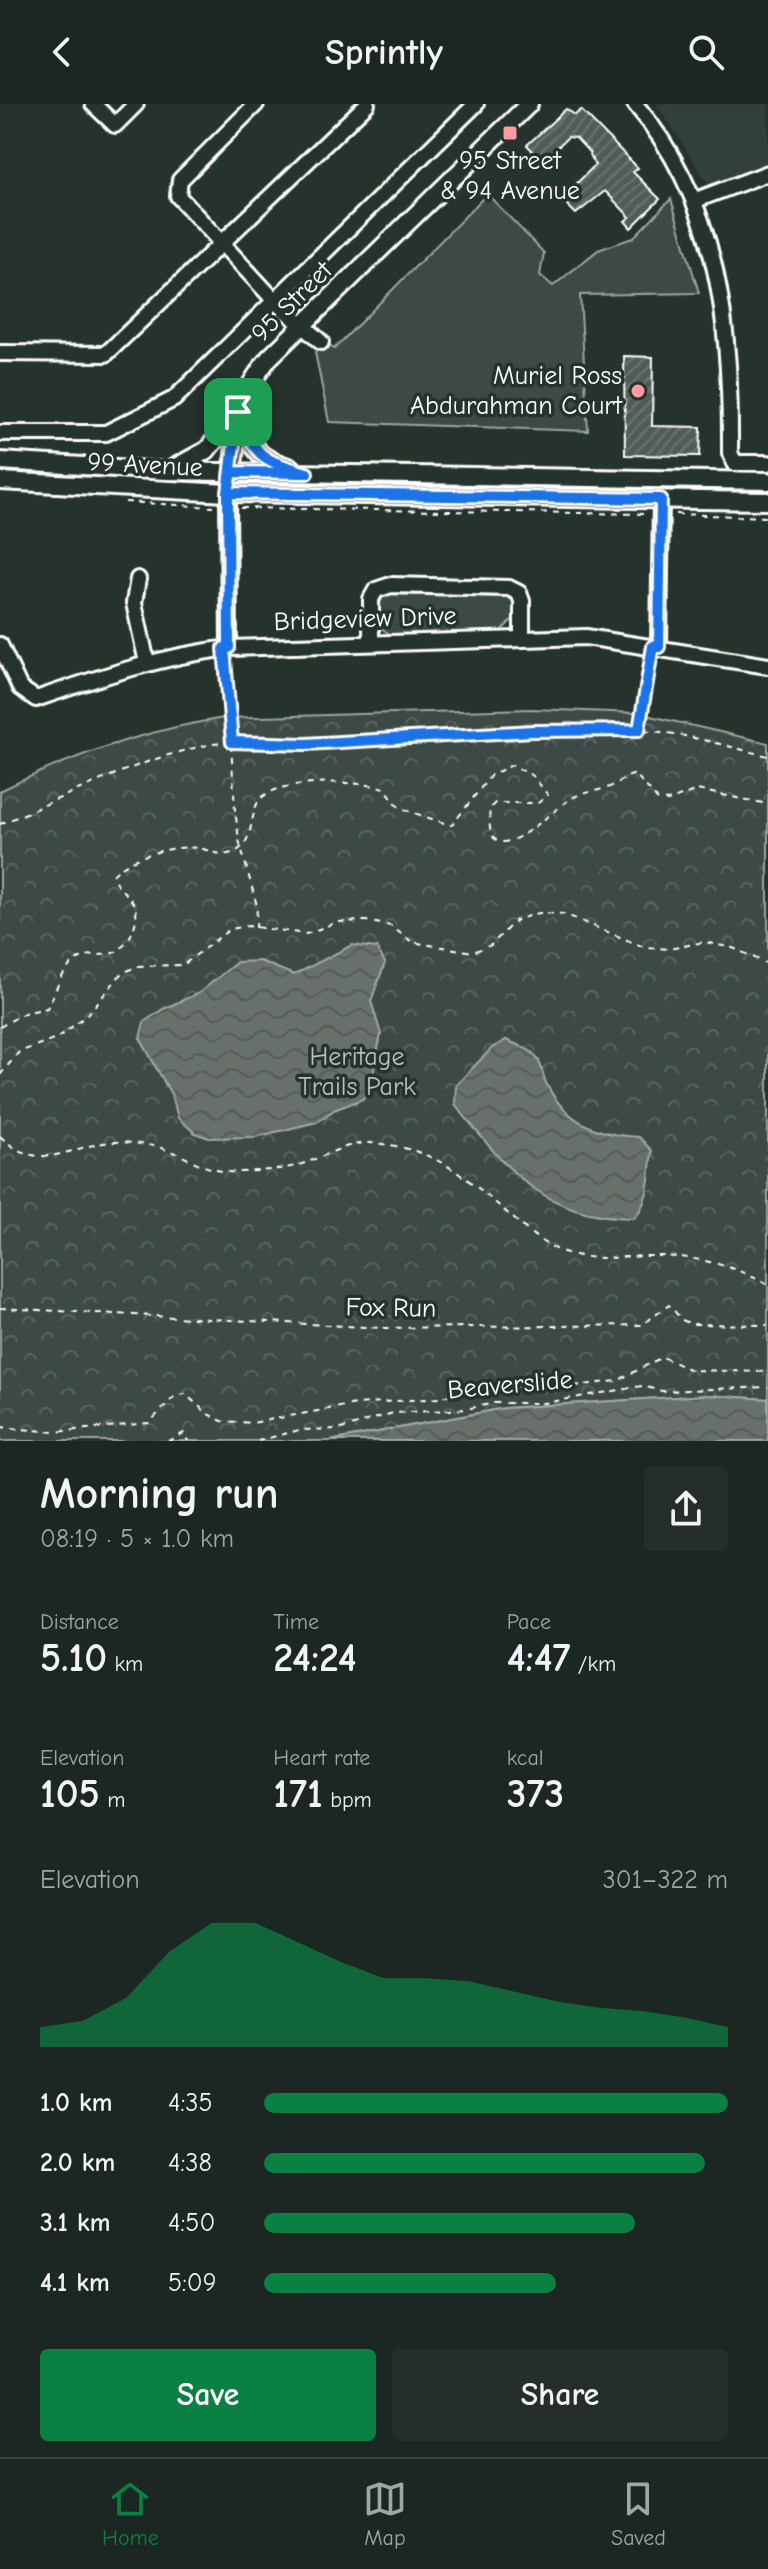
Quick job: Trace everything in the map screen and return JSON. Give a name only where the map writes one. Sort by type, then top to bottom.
[{"type":"main road","name":"95 Street","points":[[228,493],[238,412],[251,382],[302,324],[529,104]]},
{"type":"main road","points":[[166,471],[207,450],[238,412],[254,448],[265,460],[307,473]]},
{"type":"main road","name":"99 Avenue","points":[[0,461],[166,471],[768,481]]},
{"type":"main road","name":"99 Avenue","points":[[0,481],[228,493],[768,501]]},
{"type":"street","points":[[93,104],[115,125],[136,104]]},
{"type":"street","points":[[256,104],[177,186],[181,202],[276,302],[321,342]]},
{"type":"street","points":[[0,353],[106,354],[367,104]]},
{"type":"street","name":"95 Street","points":[[106,433],[174,399],[476,104]]},
{"type":"street","points":[[635,104],[664,142],[696,200],[717,277],[731,364],[730,453],[735,463],[768,463]]},
{"type":"street","points":[[696,200],[768,173]]},
{"type":"street","name":"99 Avenue","points":[[0,433],[106,433]]},
{"type":"street","name":"95 Street","points":[[227,648],[228,493]]},
{"type":"street","points":[[656,646],[661,499]]},
{"type":"street","points":[[138,579],[134,603],[147,663]]},
{"type":"street","points":[[371,642],[371,599],[376,590],[391,585],[509,588],[519,593],[522,601],[522,637]]},
{"type":"street","name":"Bridgeview Drive","points":[[0,645],[20,688],[36,699],[147,663],[227,648],[586,637],[768,666]]},
{"type":"path","points":[[248,508],[647,513]]},
{"type":"path","points":[[676,514],[768,517]]},
{"type":"path","points":[[639,730],[656,646]]},
{"type":"path","points":[[227,648],[241,847],[257,906],[256,928]]},
{"type":"path","points":[[0,824],[135,768],[203,746],[232,742],[305,744],[517,732],[639,730],[691,738],[768,756]]},
{"type":"path","points":[[0,1027],[24,1013],[47,1008],[66,970],[79,958],[113,953],[130,936],[136,923],[135,906],[114,883],[113,875],[121,866],[171,849],[200,848],[228,854],[241,847],[254,827],[257,804],[268,792],[281,787],[296,783],[328,785],[345,781],[375,785],[385,788],[399,807],[447,826],[452,825],[491,775],[512,765],[533,776],[548,795],[538,803],[495,803],[490,808],[491,830],[496,838],[509,842],[522,838],[570,799],[608,788],[635,774],[658,800],[668,801],[697,790],[768,804]]},
{"type":"path","points":[[0,1075],[19,1052],[59,1037],[88,1014],[121,974],[137,966],[183,965],[230,929],[256,928],[306,934],[337,922],[366,921],[391,926],[412,942],[473,952],[491,945],[516,920],[539,913],[564,914],[644,947],[669,949],[704,942],[733,948],[768,964]]},
{"type":"path","points":[[0,1136],[11,1147],[28,1154],[53,1158],[111,1142],[144,1143],[173,1152],[208,1170],[238,1172],[294,1166],[368,1143],[412,1150],[445,1163],[538,1240],[566,1253],[591,1257],[711,1261],[744,1271],[768,1285]]},
{"type":"path","name":"Fox Run","points":[[0,1308],[384,1328],[642,1325],[669,1305],[682,1320],[692,1324],[768,1325]]},
{"type":"path","points":[[0,1427],[55,1432],[139,1425],[149,1423],[175,1396],[185,1394],[208,1414],[222,1421],[252,1423],[356,1404],[439,1398],[495,1383],[521,1388],[557,1388],[617,1381],[662,1357],[691,1370],[768,1372]]},
{"type":"path","name":"Beaverslide","points":[[258,1441],[299,1430],[341,1429],[393,1413],[467,1409],[494,1403],[545,1403],[642,1386],[662,1391],[768,1387]]},
{"type":"path","points":[[168,1441],[184,1433],[188,1441]]},
{"type":"shaded area","points":[[657,104],[768,104],[768,164],[710,187]]},
{"type":"green space","points":[[487,194],[544,253],[540,275],[553,286],[598,250],[633,238],[671,199],[699,293],[580,295],[588,431],[329,422],[315,352],[326,341],[334,349]]},
{"type":"green space","points":[[384,594],[511,597],[516,601],[515,617],[500,632],[391,635],[381,628],[379,606]]},
{"type":"green space","name":"Heritage Trails Park","points":[[531,709],[637,713],[768,743],[768,1399],[706,1395],[505,1408],[330,1441],[0,1441],[0,791],[109,746],[224,718]]},
{"type":"water","points":[[352,945],[377,948],[385,963],[371,1001],[381,1034],[371,1085],[363,1099],[334,1110],[317,1122],[255,1137],[209,1138],[195,1133],[178,1118],[172,1096],[140,1038],[144,1022],[163,1009],[199,993],[237,962],[260,961],[294,975]]},
{"type":"water","points":[[506,1040],[534,1054],[554,1096],[573,1117],[609,1133],[639,1137],[652,1151],[646,1196],[634,1218],[574,1209],[550,1199],[510,1169],[455,1104],[456,1085],[492,1048]]},
{"type":"water","points":[[706,1395],[768,1399],[768,1441],[330,1441],[505,1408]]},
{"type":"building","points":[[566,109],[575,115],[581,110],[638,168],[633,172],[660,199],[631,228],[625,221],[630,217],[605,191],[576,214],[565,203],[572,188],[595,165],[589,152],[576,138],[568,137],[539,164],[530,154],[533,151],[527,145]]},
{"type":"building","name":"Muriel Ross Abdurahman Court","points":[[624,356],[653,357],[652,426],[701,427],[700,456],[625,455]]},
{"type":"place","name":"95 Street & 94 Avenue","points":[[510,133]]},
{"type":"place","name":"Muriel Ross Abdurahman Court","points":[[638,391]]},
{"type":"route","points":[[238,412],[228,493],[229,648],[224,648],[232,742],[305,744],[533,731],[639,730],[653,646],[659,647],[661,499],[228,493],[232,472],[307,473],[265,460],[254,448],[238,412]]}]
